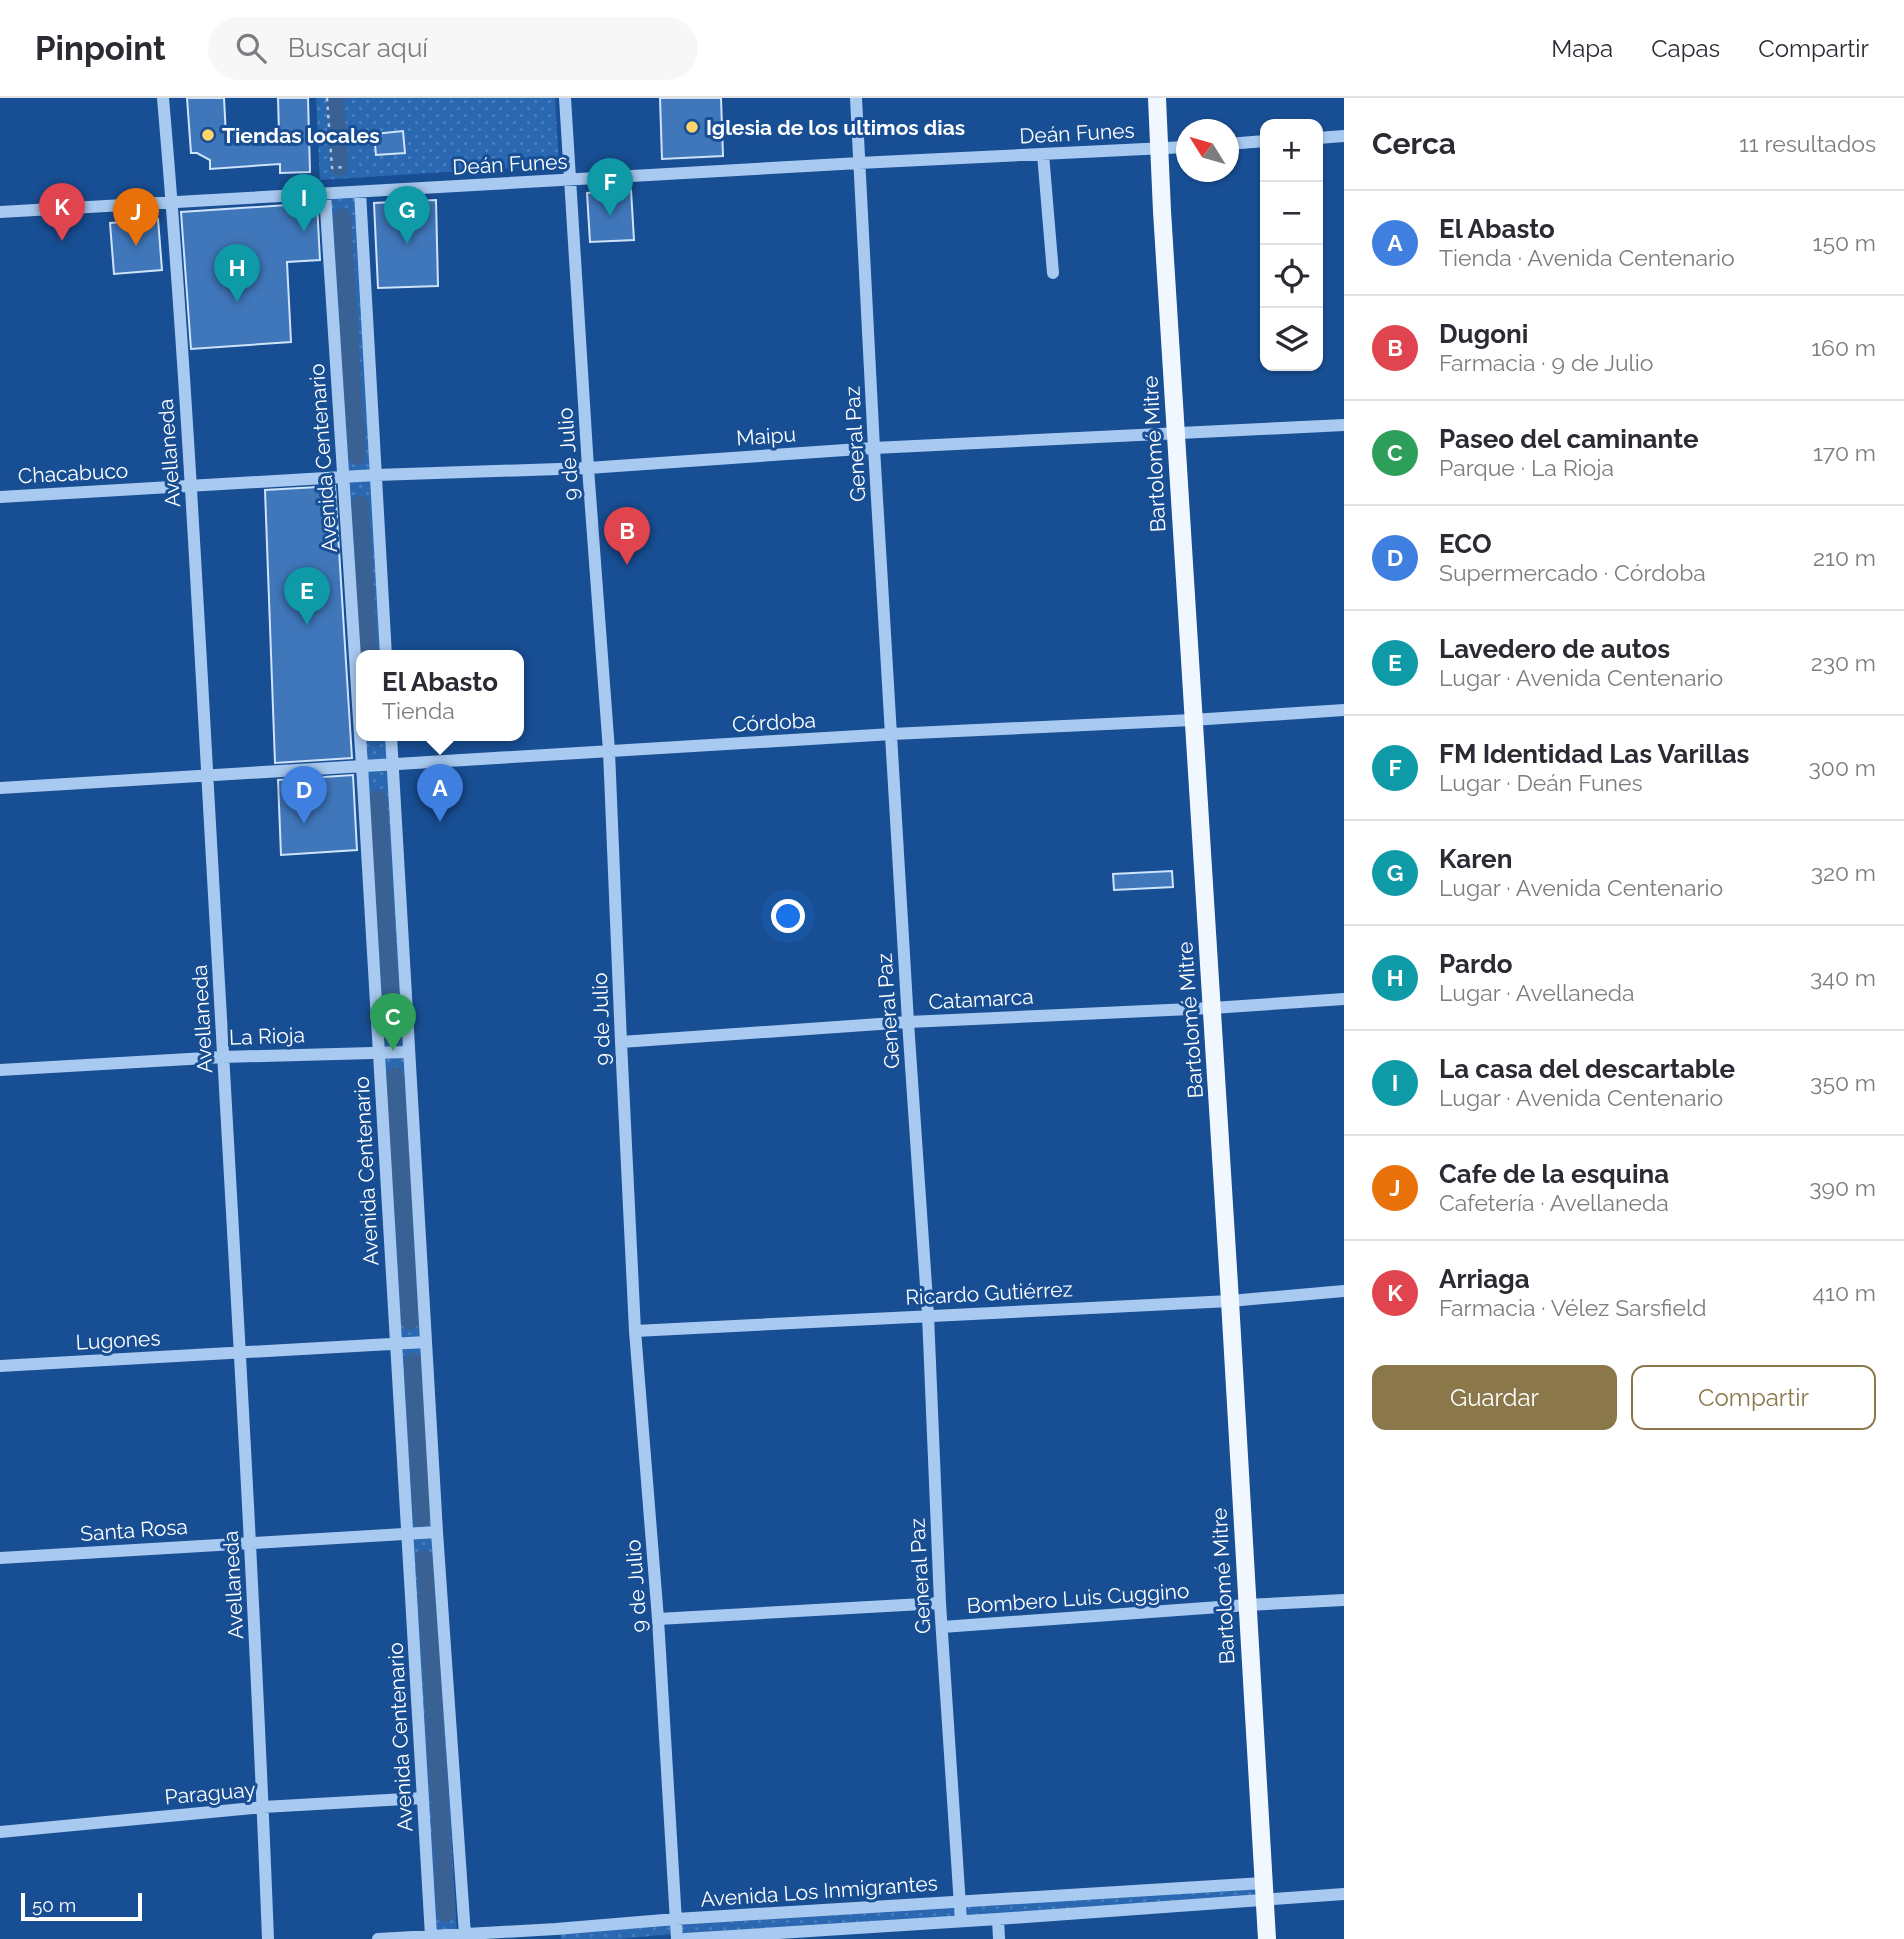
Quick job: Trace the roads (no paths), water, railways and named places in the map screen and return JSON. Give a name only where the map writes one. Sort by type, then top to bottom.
[{"type":"main road","name":"Bartolomé Mitre","points":[[1157,98],[1192,720],[1212,1008],[1267,1939]]},
{"type":"street","name":"Avellaneda","points":[[163,98],[191,486],[251,1542],[268,1939]]},
{"type":"street","name":"9 de Julio","points":[[565,98],[609,751],[635,1331],[658,1619],[677,1939]]},
{"type":"street","name":"General Paz","points":[[856,98],[874,448],[928,1315],[940,1603],[961,1921]]},
{"type":"street","points":[[1323,138],[1344,136]]},
{"type":"street","points":[[1239,143],[1260,141]]},
{"type":"street","name":"Deán Funes","points":[[0,212],[1176,148]]},
{"type":"street","points":[[1043,154],[1053,273]]},
{"type":"street","points":[[360,192],[386,650]]},
{"type":"street","name":"Avenida Centenario","points":[[325,194],[356,670]]},
{"type":"street","name":"Maipu","points":[[191,486],[376,475],[588,468],[874,448],[1344,425]]},
{"type":"street","name":"Chacabuco","points":[[0,497],[191,486]]},
{"type":"street","name":"Córdoba","points":[[0,788],[892,734],[1344,710]]},
{"type":"street","name":"Avenida Centenario","points":[[360,741],[430,1937]]},
{"type":"street","points":[[391,741],[426,1342],[465,1935]]},
{"type":"street","name":"Catamarca","points":[[621,1042],[908,1022],[1344,999]]},
{"type":"street","name":"La Rioja","points":[[0,1070],[223,1057],[409,1052]]},
{"type":"street","name":"Ricardo Gutiérrez","points":[[635,1331],[1230,1301],[1344,1291]]},
{"type":"street","points":[[239,1352],[426,1342]]},
{"type":"street","name":"Lugones","points":[[0,1366],[239,1352]]},
{"type":"street","name":"Santa Rosa","points":[[0,1558],[438,1532]]},
{"type":"street","name":"Bombero Luis Cuggino","points":[[942,1628],[1344,1600]]},
{"type":"street","name":"Bombero Luis Cuggino","points":[[658,1619],[940,1603]]},
{"type":"street","name":"Paraguay","points":[[0,1832],[263,1807],[423,1798]]},
{"type":"street","name":"Avenida Los Inmigrantes","points":[[685,1939],[998,1919],[1264,1892]]},
{"type":"street","name":"Avenida Los Inmigrantes","points":[[378,1939],[556,1934],[676,1919],[960,1902],[1264,1892],[1344,1894]]},
{"type":"street","points":[[998,1919],[999,1939]]},
{"type":"waterway","points":[[335,98],[339,167]]},
{"type":"waterway","points":[[342,217],[357,456]]},
{"type":"waterway","points":[[360,505],[369,650]]},
{"type":"waterway","points":[[378,799],[393,1037]]},
{"type":"waterway","points":[[395,1076],[410,1321]]},
{"type":"waterway","points":[[413,1362],[422,1518]]},
{"type":"waterway","points":[[425,1559],[446,1913]]},
{"type":"place","name":"Iglesia de los ultimos dias","points":[[692,127]]},
{"type":"place","name":"Tiendas locales","points":[[208,135]]},
{"type":"place","name":"FM Identidad Las Varillas","points":[[610,216]]},
{"type":"place","name":"La casa del descartable","points":[[304,232]]},
{"type":"place","name":"Arriaga","points":[[62,241]]},
{"type":"place","name":"Karen","points":[[407,244]]},
{"type":"place","name":"Cafe de la esquina","points":[[136,246]]},
{"type":"place","name":"Pardo","points":[[237,302]]},
{"type":"place","name":"Dugoni","points":[[627,565]]},
{"type":"place","name":"Lavedero de autos","points":[[307,625]]},
{"type":"place","name":"El Abasto","points":[[440,822]]},
{"type":"place","name":"ECO","points":[[304,824]]},
{"type":"place","name":"Paseo del caminante","points":[[393,1051]]}]
